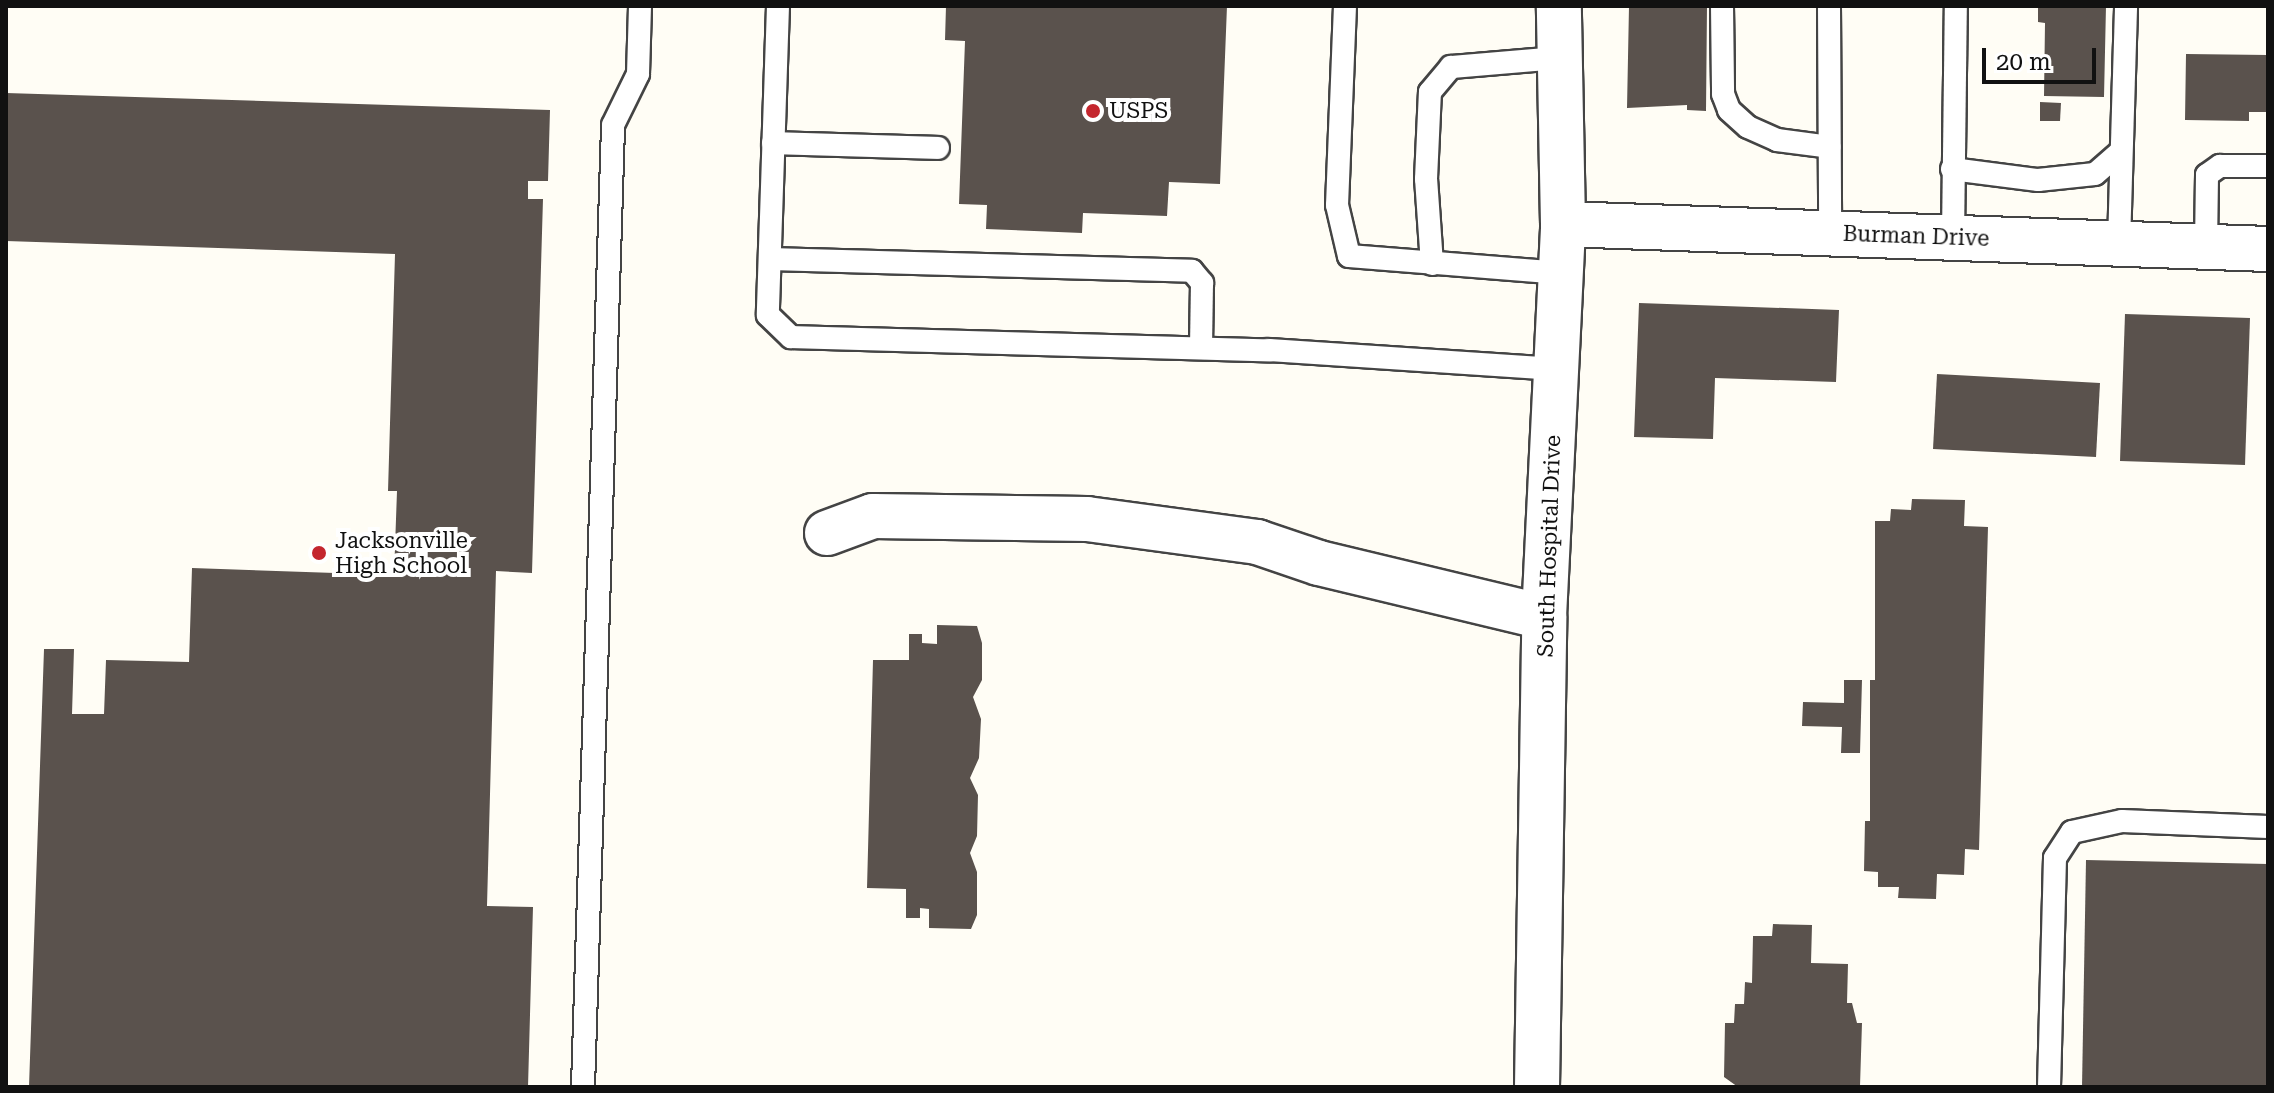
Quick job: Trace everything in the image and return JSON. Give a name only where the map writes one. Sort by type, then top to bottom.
[{"type":"street","name":"South Hospital Drive","points":[[1537,1087],[1544,617],[1563,224],[1559,6]]},
{"type":"street","name":"Burman Drive","points":[[1563,224],[2268,249]]},
{"type":"street","points":[[827,533],[873,516],[1087,519],[1257,542],[1319,563],[1544,617]]},
{"type":"lane","points":[[583,1087],[613,125],[638,74],[640,6]]},
{"type":"lane","points":[[778,6],[768,315],[791,337],[1201,348],[1556,369]]},
{"type":"lane","points":[[1345,6],[1337,205],[1349,256],[1561,273]]},
{"type":"lane","points":[[1722,6],[1723,94],[1729,110],[1748,127],[1777,140],[1830,147]]},
{"type":"lane","points":[[1829,6],[1830,233]]},
{"type":"lane","points":[[1953,238],[1956,6]]},
{"type":"lane","points":[[2119,244],[2126,6]]},
{"type":"lane","points":[[1432,264],[1426,179],[1430,92],[1451,67],[1559,58]]},
{"type":"lane","points":[[773,143],[938,148]]},
{"type":"lane","points":[[1952,169],[2038,180],[2095,174],[2120,152]]},
{"type":"lane","points":[[2206,247],[2207,175],[2220,166],[2268,166]]},
{"type":"lane","points":[[770,259],[1192,271],[1202,283],[1201,348]]},
{"type":"lane","points":[[2049,1087],[2055,858],[2072,832],[2122,821],[2268,827]]},
{"type":"building","name":"USPS","points":[[946,6],[1227,6],[1220,184],[1169,182],[1167,216],[1083,213],[1082,233],[986,229],[987,205],[959,204],[965,41],[945,40]]},
{"type":"building","points":[[1629,6],[1707,6],[1706,111],[1687,110],[1687,105],[1627,108]]},
{"type":"building","points":[[2038,6],[2106,6],[2104,97],[2044,96],[2045,23],[2038,22]]},
{"type":"building","points":[[2186,54],[2268,55],[2268,112],[2249,112],[2249,121],[2185,120]]},
{"type":"building","points":[[6,93],[550,110],[548,181],[528,181],[528,199],[543,199],[532,573],[496,571],[487,906],[533,907],[528,1087],[29,1087],[44,649],[74,649],[72,714],[104,714],[106,660],[189,662],[192,568],[394,575],[397,491],[388,491],[395,254],[6,241]]},
{"type":"building","points":[[2040,102],[2061,103],[2060,121],[2040,121]]},
{"type":"building","points":[[1639,303],[1839,310],[1836,382],[1715,378],[1713,439],[1634,437]]},
{"type":"building","points":[[2125,314],[2250,318],[2245,465],[2120,461]]},
{"type":"building","points":[[1937,374],[2100,383],[2096,457],[1933,449]]},
{"type":"building","points":[[1912,499],[1965,500],[1964,526],[1988,527],[1979,850],[1965,849],[1964,875],[1937,874],[1936,899],[1898,898],[1899,887],[1878,887],[1878,872],[1864,871],[1865,821],[1870,821],[1870,680],[1875,680],[1875,521],[1890,521],[1891,509],[1911,510]]},
{"type":"building","points":[[937,625],[977,626],[982,643],[982,680],[973,697],[981,719],[979,758],[970,778],[978,795],[977,836],[970,853],[977,872],[977,915],[971,929],[929,928],[929,909],[920,908],[920,918],[906,918],[906,889],[867,888],[873,660],[909,660],[909,634],[922,634],[922,643],[937,644]]},
{"type":"building","points":[[1844,680],[1862,680],[1860,753],[1841,753],[1842,727],[1802,726],[1803,702],[1844,703]]},
{"type":"building","points":[[2086,860],[2268,864],[2268,1087],[2082,1087]]},
{"type":"building","points":[[1773,924],[1812,925],[1811,963],[1848,964],[1847,1003],[1852,1003],[1857,1023],[1862,1023],[1860,1086],[1738,1087],[1724,1077],[1725,1023],[1734,1023],[1735,1004],[1744,1004],[1745,982],[1752,983],[1753,936],[1772,936]]},
{"type":"place","name":"USPS","points":[[1093,111]]},
{"type":"place","name":"Jacksonville High School","points":[[319,553]]}]
